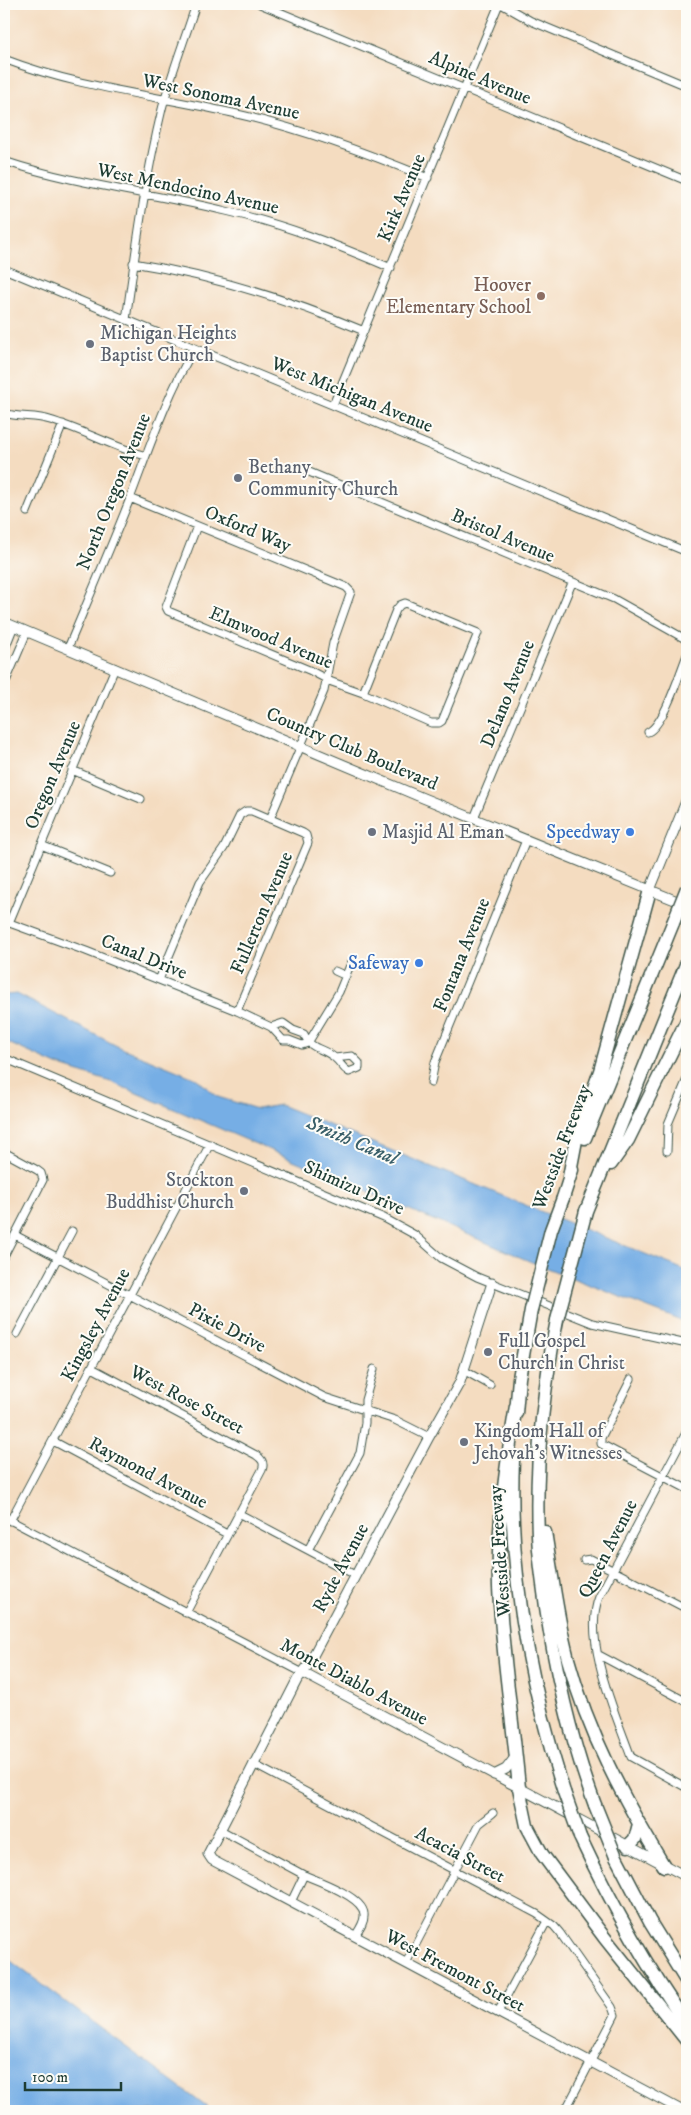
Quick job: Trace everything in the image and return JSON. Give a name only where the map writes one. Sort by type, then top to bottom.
[{"type":"highway","name":"Westside Freeway","points":[[687,888],[569,1177],[550,1230],[523,1348],[516,1406],[513,1465],[518,1590],[533,1678],[564,1792],[580,1837],[622,1923],[660,1985],[687,2024]]},
{"type":"highway","points":[[569,1177],[578,1135],[600,1071],[650,890]]},
{"type":"highway","name":"Westside Freeway","points":[[687,962],[586,1211],[556,1320],[545,1388],[538,1492],[539,1555],[554,1661],[562,1700],[580,1762],[616,1858],[650,1922],[687,1982]]},
{"type":"highway","points":[[599,1180],[628,1140],[687,1020]]},
{"type":"highway","points":[[516,1406],[503,1484],[499,1550],[501,1612],[518,1788],[527,1826],[542,1854],[604,1937],[687,2041]]},
{"type":"highway","points":[[538,1492],[564,1641],[574,1679],[593,1733],[639,1824],[664,1866]]},
{"type":"highway","points":[[628,1846],[635,1839],[639,1824]]},
{"type":"street","points":[[126,320],[144,194],[165,100],[196,4]]},
{"type":"street","name":"Alpine Avenue","points":[[260,4],[687,181]]},
{"type":"street","points":[[500,4],[531,21],[687,86]]},
{"type":"street","name":"Kirk Avenue","points":[[333,405],[500,4]]},
{"type":"street","name":"West Sonoma Avenue","points":[[4,59],[92,86],[237,114],[298,130],[347,146],[428,178]]},
{"type":"street","name":"West Mendocino Avenue","points":[[4,161],[74,181],[224,210],[268,222],[329,243],[390,268]]},
{"type":"street","points":[[133,263],[190,272],[236,284],[290,301],[364,331]]},
{"type":"street","name":"West Michigan Avenue","points":[[4,269],[687,552]]},
{"type":"street","name":"North Oregon Avenue","points":[[68,648],[180,374],[194,349]]},
{"type":"street","points":[[4,413],[21,417],[48,419],[131,452],[146,456]]},
{"type":"street","points":[[27,512],[63,424]]},
{"type":"street","name":"Bristol Avenue","points":[[302,469],[614,599],[687,640]]},
{"type":"street","name":"Oxford Way","points":[[130,498],[346,588],[351,592],[333,643],[327,679]]},
{"type":"street","name":"Elmwood Avenue","points":[[197,526],[166,607],[168,611],[431,723],[442,721],[478,633],[408,604],[400,604],[363,693]]},
{"type":"street","name":"Delano Avenue","points":[[474,818],[572,583]]},
{"type":"street","name":"Country Club Boulevard","points":[[4,622],[687,906]]},
{"type":"street","points":[[4,650],[14,626]]},
{"type":"street","points":[[4,686],[27,632]]},
{"type":"street","points":[[648,732],[653,729],[660,719],[687,655]]},
{"type":"street","name":"Oregon Avenue","points":[[6,922],[41,845],[115,668]]},
{"type":"street","points":[[270,819],[327,679]]},
{"type":"street","points":[[72,770],[141,799]]},
{"type":"street","points":[[650,890],[687,799]]},
{"type":"street","name":"Fullerton Avenue","points":[[159,980],[200,882],[224,848],[240,815],[250,811],[270,819],[303,833],[307,838],[308,846],[236,1011]]},
{"type":"street","name":"Fontana Avenue","points":[[431,1083],[435,1062],[526,840]]},
{"type":"street","points":[[41,845],[110,873]]},
{"type":"street","name":"Canal Drive","points":[[6,922],[236,1011],[271,1028],[283,1040],[289,1040],[302,1045],[308,1043]]},
{"type":"street","points":[[308,1043],[339,992],[351,963]]},
{"type":"street","points":[[335,971],[346,976]]},
{"type":"street","name":"Canal Drive","points":[[271,1028],[283,1023],[293,1030],[304,1034],[308,1043],[335,1058]]},
{"type":"street","points":[[289,1040],[293,1030]]},
{"type":"street","name":"Shimizu Drive","points":[[4,1058],[315,1187],[403,1227],[424,1241],[441,1258],[463,1271],[592,1323],[687,1344]]},
{"type":"street","points":[[667,1151],[668,1124],[687,1079]]},
{"type":"street","name":"Kingsley Avenue","points":[[7,1519],[53,1441],[210,1144]]},
{"type":"street","points":[[4,1152],[37,1170],[43,1178],[42,1184],[4,1256]]},
{"type":"street","points":[[17,1334],[72,1231]]},
{"type":"street","name":"Pixie Drive","points":[[15,1235],[324,1398],[401,1423],[429,1437]]},
{"type":"street","name":"Ryde Avenue","points":[[212,1860],[207,1852],[297,1680],[303,1673],[465,1371],[492,1283]]},
{"type":"street","name":"West Rose Street","points":[[92,1368],[260,1457],[263,1463],[262,1470],[238,1513]]},
{"type":"street","points":[[308,1550],[360,1453],[365,1423],[365,1400],[374,1369]]},
{"type":"street","points":[[465,1371],[490,1385]]},
{"type":"street","points":[[631,1379],[601,1438],[601,1444],[687,1489]]},
{"type":"street","name":"Queen Avenue","points":[[687,1431],[599,1598],[594,1614],[594,1632],[599,1655],[617,1716],[633,1759],[687,1788]]},
{"type":"street","name":"Raymond Avenue","points":[[53,1441],[227,1534]]},
{"type":"street","points":[[186,1613],[238,1513],[355,1575]]},
{"type":"street","name":"Monte Diablo Avenue","points":[[7,1519],[303,1673],[687,1877]]},
{"type":"street","points":[[584,1560],[591,1559],[687,1609]]},
{"type":"street","points":[[599,1655],[687,1702]]},
{"type":"street","points":[[494,1775],[506,1770],[516,1756]]},
{"type":"street","name":"Acacia Street","points":[[253,1764],[547,1921],[566,1942],[612,2007],[615,2015],[592,2062]]},
{"type":"street","points":[[406,1963],[479,1824],[493,1813]]},
{"type":"street","points":[[219,1829],[362,1905],[364,1920],[355,1936]]},
{"type":"street","name":"West Fremont Street","points":[[212,1860],[683,2111]]},
{"type":"street","points":[[292,1902],[304,1874]]},
{"type":"street","points":[[498,2012],[547,1921]]},
{"type":"street","points":[[565,2111],[592,2062]]},
{"type":"water","name":"Smith Canal","points":[[17,994],[117,1046],[197,1079],[218,1097],[257,1109],[280,1105],[687,1271],[687,1323],[529,1261],[111,1082],[57,1065],[4,1041],[4,995]]},
{"type":"water","points":[[4,1956],[212,2111],[4,2111]]},
{"type":"place","name":"Hoover Elementary School","points":[[541,296]]},
{"type":"place","name":"Michigan Heights Baptist Church","points":[[90,344]]},
{"type":"place","name":"Bethany Community Church","points":[[238,478]]},
{"type":"place","name":"Masjid Al Eman","points":[[372,832]]},
{"type":"place","name":"Speedway","points":[[630,832]]},
{"type":"place","name":"Safeway","points":[[419,963]]},
{"type":"place","name":"Stockton Buddhist Church","points":[[244,1191]]},
{"type":"place","name":"Full Gospel Church in Christ","points":[[488,1352]]},
{"type":"place","name":"Kingdom Hall of Jehovah's Witnesses","points":[[464,1442]]}]
